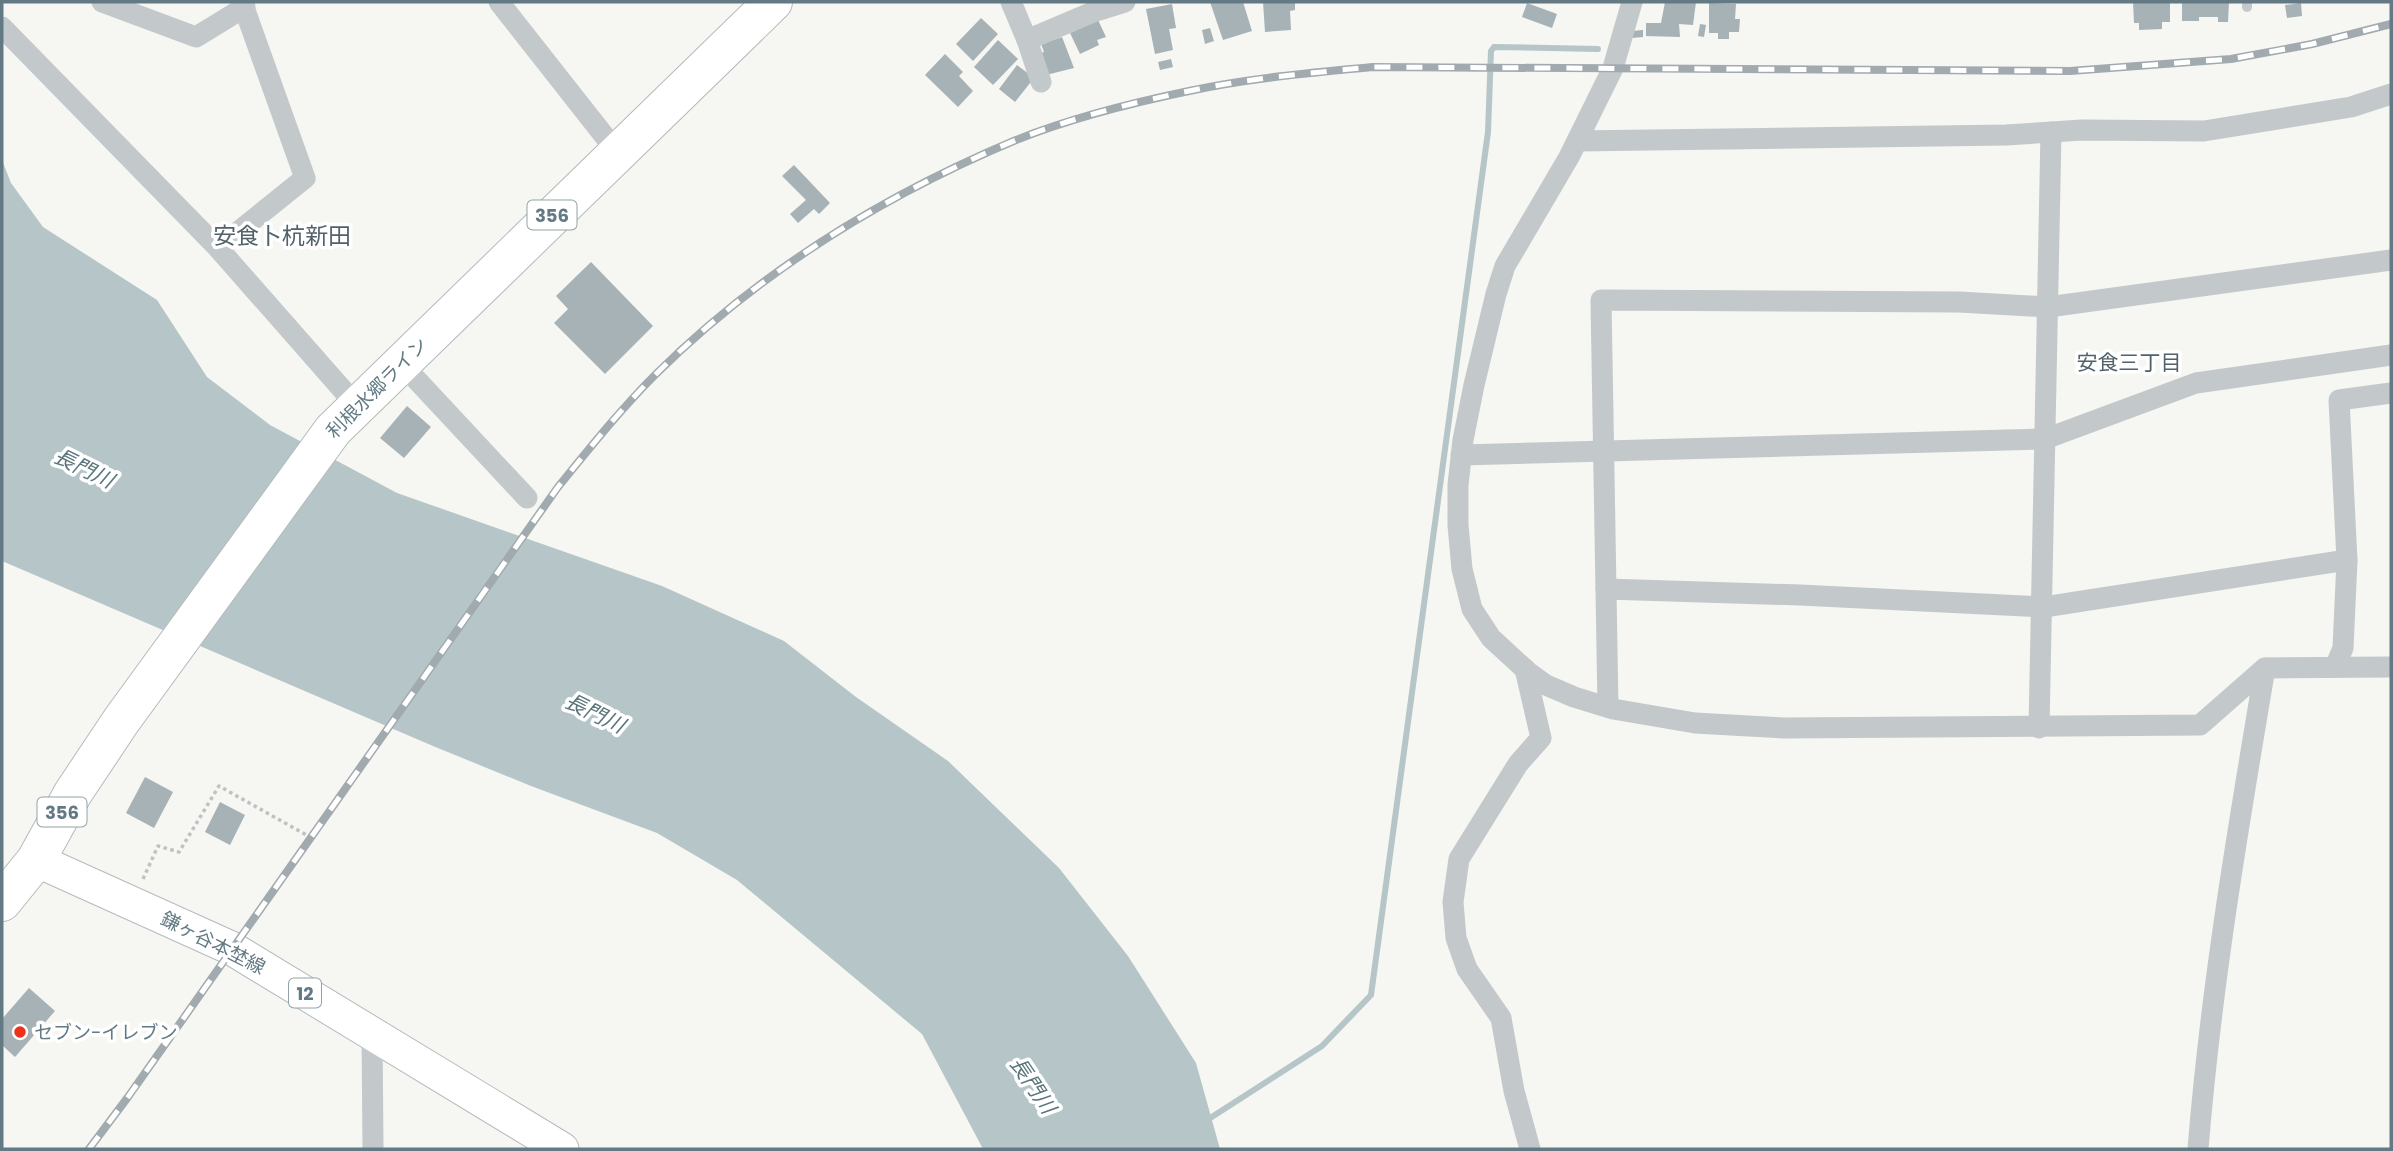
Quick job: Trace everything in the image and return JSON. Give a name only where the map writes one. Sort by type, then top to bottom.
[{"type":"highway","name":"利根水郷ライン","points":[[2,902],[36,860],[72,793],[121,721],[345,417],[773,2]]},
{"type":"main road","name":"鎌ヶ谷本埜線","points":[[36,860],[231,948],[562,1149]]},
{"type":"street","points":[[102,2],[196,37],[244,5],[305,178],[218,248]]},
{"type":"street","points":[[499,2],[617,152]]},
{"type":"street","points":[[1011,2],[1041,82]]},
{"type":"street","points":[[1027,40],[1093,12],[1125,2]]},
{"type":"street","points":[[1632,2],[1613,68],[1577,141],[1505,266],[1474,385],[1461,455],[1458,525],[1462,569],[1472,609],[1491,638],[1525,670],[1546,685],[1608,707],[1656,718],[1735,727],[2039,728],[2200,725],[2266,668],[2391,667]]},
{"type":"street","points":[[2,27],[218,248],[345,417]]},
{"type":"street","points":[[1577,141],[2204,131],[2351,107],[2391,94]]},
{"type":"street","points":[[2039,728],[2051,132]]},
{"type":"street","points":[[1608,707],[1601,300],[1959,302],[2048,306],[2391,260]]},
{"type":"street","points":[[1461,455],[2045,439],[2196,383],[2391,355]]},
{"type":"street","points":[[401,363],[527,498]]},
{"type":"street","points":[[2336,667],[2343,648],[2347,560],[2339,400],[2391,393]]},
{"type":"street","points":[[1606,589],[1814,595],[2041,607],[2347,560]]},
{"type":"street","points":[[2198,1149],[2205,1061],[2225,911],[2266,668]]},
{"type":"street","points":[[1525,670],[1541,738],[1518,764],[1459,859],[1453,902],[1456,938],[1466,969],[1501,1018],[1514,1091],[1530,1149]]},
{"type":"street","points":[[372,1034],[373,1149]]},
{"type":"path","points":[[130,902],[159,846],[178,852],[219,786],[310,837]]},
{"type":"water","name":"長門川","points":[[2,160],[11,183],[43,227],[157,300],[207,377],[270,425],[397,493],[662,586],[784,641],[856,697],[948,761],[1059,868],[1128,956],[1196,1063],[1220,1149],[983,1149],[922,1034],[737,880],[657,833],[433,746],[2,561]]},
{"type":"building","points":[[1210,2],[1243,2],[1252,31],[1223,40]]},
{"type":"building","points":[[1263,2],[1295,2],[1295,10],[1290,11],[1291,30],[1265,32]]},
{"type":"building","points":[[1665,2],[1696,2],[1693,25],[1679,24],[1680,37],[1646,36],[1646,23],[1661,23]]},
{"type":"building","points":[[2133,2],[2170,2],[2170,22],[2162,22],[2162,29],[2139,30],[2139,23],[2134,23]]},
{"type":"building","points":[[2182,2],[2229,2],[2228,22],[2218,22],[2218,17],[2182,21]]},
{"type":"building","points":[[1527,3],[1557,14],[1552,28],[1522,17]]},
{"type":"building","points":[[1709,3],[1736,4],[1735,19],[1740,19],[1739,32],[1729,32],[1729,39],[1718,39],[1718,33],[1709,33]]},
{"type":"building","points":[[2301,3],[2302,16],[2287,18],[2285,5]]},
{"type":"building","points":[[1172,4],[1176,28],[1169,29],[1173,50],[1155,54],[1146,9]]},
{"type":"building","points":[[981,18],[998,34],[973,61],[956,44]]},
{"type":"building","points":[[1098,20],[1106,37],[1097,40],[1099,45],[1080,54],[1070,33]]},
{"type":"building","points":[[1700,24],[1706,25],[1704,37],[1698,36]]},
{"type":"building","points":[[1210,28],[1214,41],[1205,44],[1202,30]]},
{"type":"building","points":[[1643,30],[1643,37],[1632,38],[1632,31]]},
{"type":"building","points":[[1062,37],[1074,68],[1046,75],[1038,54],[1044,52],[1041,44]]},
{"type":"building","points":[[998,40],[1018,59],[993,85],[974,67]]},
{"type":"building","points":[[945,54],[963,72],[959,76],[973,91],[958,107],[925,75]]},
{"type":"building","points":[[1171,59],[1173,67],[1160,70],[1158,62]]},
{"type":"building","points":[[1017,65],[1034,78],[1015,102],[999,89]]},
{"type":"building","points":[[794,165],[830,203],[819,214],[814,209],[798,223],[790,214],[806,200],[782,176]]},
{"type":"building","points":[[591,262],[653,326],[605,374],[554,323],[568,309],[556,296]]},
{"type":"building","points":[[407,406],[431,427],[404,458],[380,438]]},
{"type":"building","points":[[145,777],[173,792],[154,828],[126,813]]},
{"type":"building","points":[[220,802],[245,815],[230,845],[205,832]]},
{"type":"building","name":"セブン-イレブン","points":[[29,988],[55,1011],[15,1057],[2,1045],[2,1019]]},
{"type":"waterway","points":[[1204,1122],[1322,1046],[1371,995],[1488,132],[1491,51],[1494,47],[1598,49]]},
{"type":"railway","points":[[89,1149],[558,487],[617,416],[655,375],[695,338],[779,271],[870,212],[966,162],[1058,125],[1145,101],[1280,76],[1372,67],[2070,71],[2231,59],[2312,44],[2391,24]]},
{"type":"place","name":"セブン-イレブン","points":[[20,1032]]},
{"type":"district","name":"安食卜杭新田","points":[[282,236]]},
{"type":"district","name":"安食三丁目","points":[[2129,362]]}]
